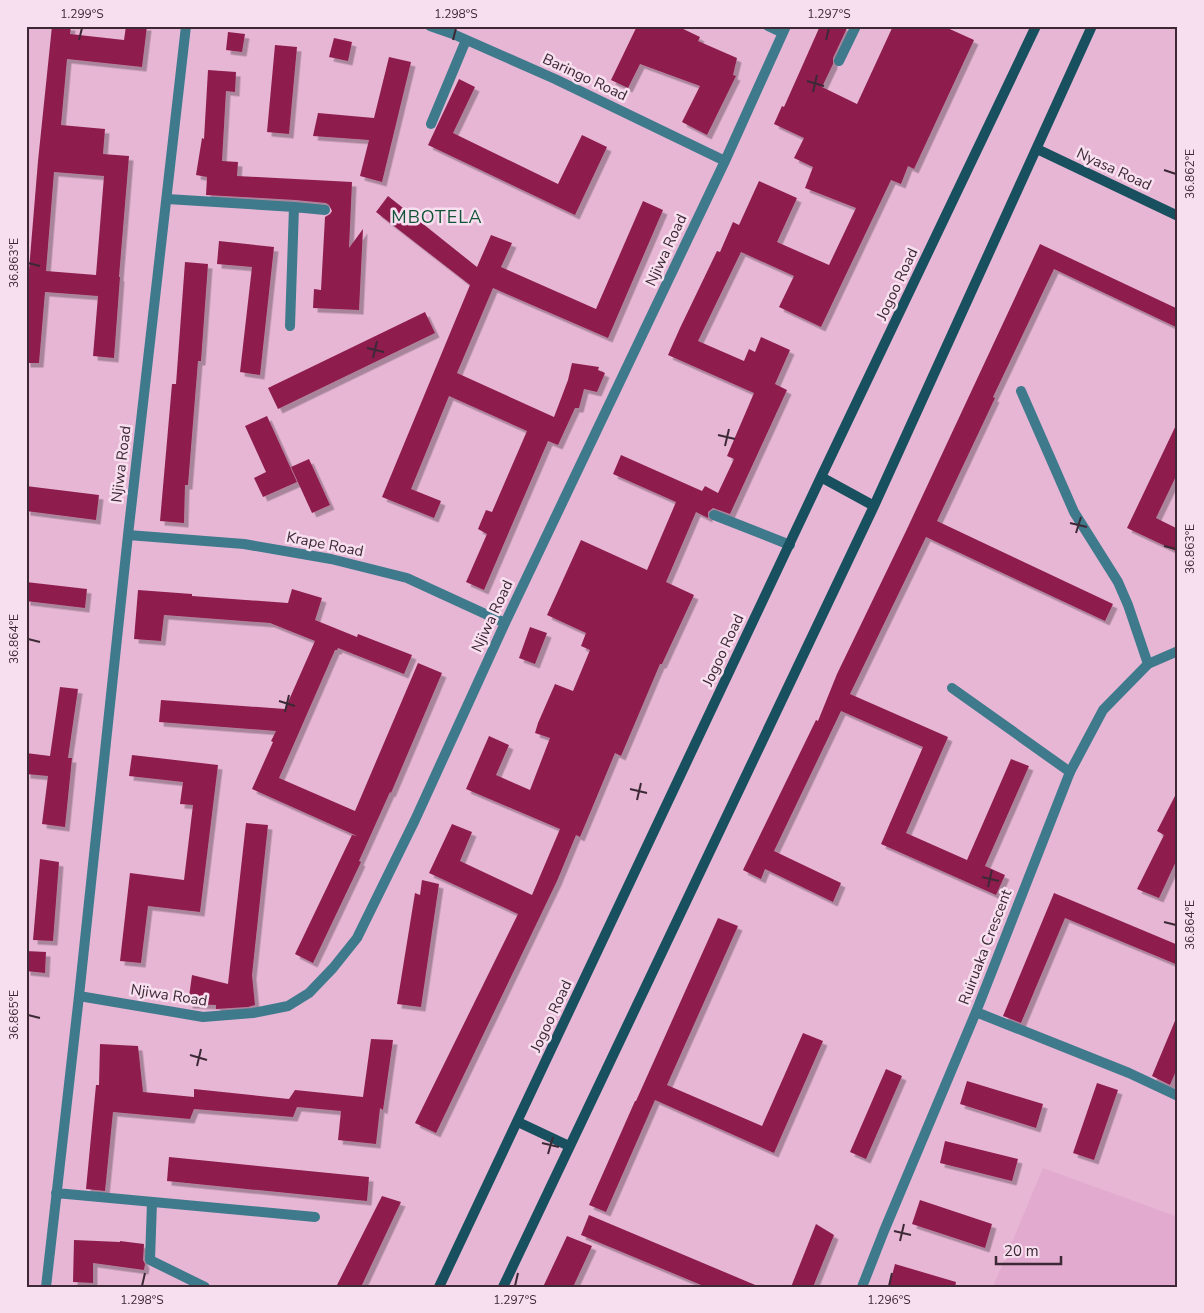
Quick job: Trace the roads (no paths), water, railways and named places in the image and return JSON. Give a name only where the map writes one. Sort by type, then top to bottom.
[{"type":"main road","name":"Jogoo Road","points":[[439,1287],[1036,26]]},
{"type":"main road","points":[[503,1287],[874,506],[1092,26]]},
{"type":"main road","name":"Nyasa Road","points":[[1037,149],[1178,216]]},
{"type":"main road","points":[[822,478],[874,506]]},
{"type":"main road","points":[[518,1122],[569,1146]]},
{"type":"street","name":"Njiwa Road","points":[[46,1287],[186,26]]},
{"type":"street","name":"Baringo Road","points":[[430,26],[453,34],[554,79],[725,161]]},
{"type":"street","points":[[768,26],[784,30]]},
{"type":"street","points":[[839,61],[856,26]]},
{"type":"street","name":"Njiwa Road","points":[[79,996],[203,1017],[253,1013],[288,1006],[309,993],[333,968],[357,938],[415,820],[505,623],[725,161],[784,30]]},
{"type":"street","points":[[431,124],[466,40]]},
{"type":"street","points":[[167,199],[325,210]]},
{"type":"street","points":[[290,326],[294,207]]},
{"type":"street","points":[[1021,391],[1074,512],[1118,582],[1148,664]]},
{"type":"street","points":[[714,515],[790,545]]},
{"type":"street","name":"Krape Road","points":[[128,536],[244,544],[331,559],[407,578],[505,623]]},
{"type":"street","name":"Ruiruaka Crescent","points":[[862,1287],[976,1012],[1070,772],[1103,710],[1148,664],[1178,651]]},
{"type":"street","points":[[952,688],[1070,772]]},
{"type":"street","points":[[976,1012],[1129,1073],[1178,1096]]},
{"type":"street","points":[[56,1193],[315,1217]]},
{"type":"street","points":[[152,1202],[150,1260],[206,1287]]},
{"type":"district","name":"MBOTELA","points":[[437,217]]}]
